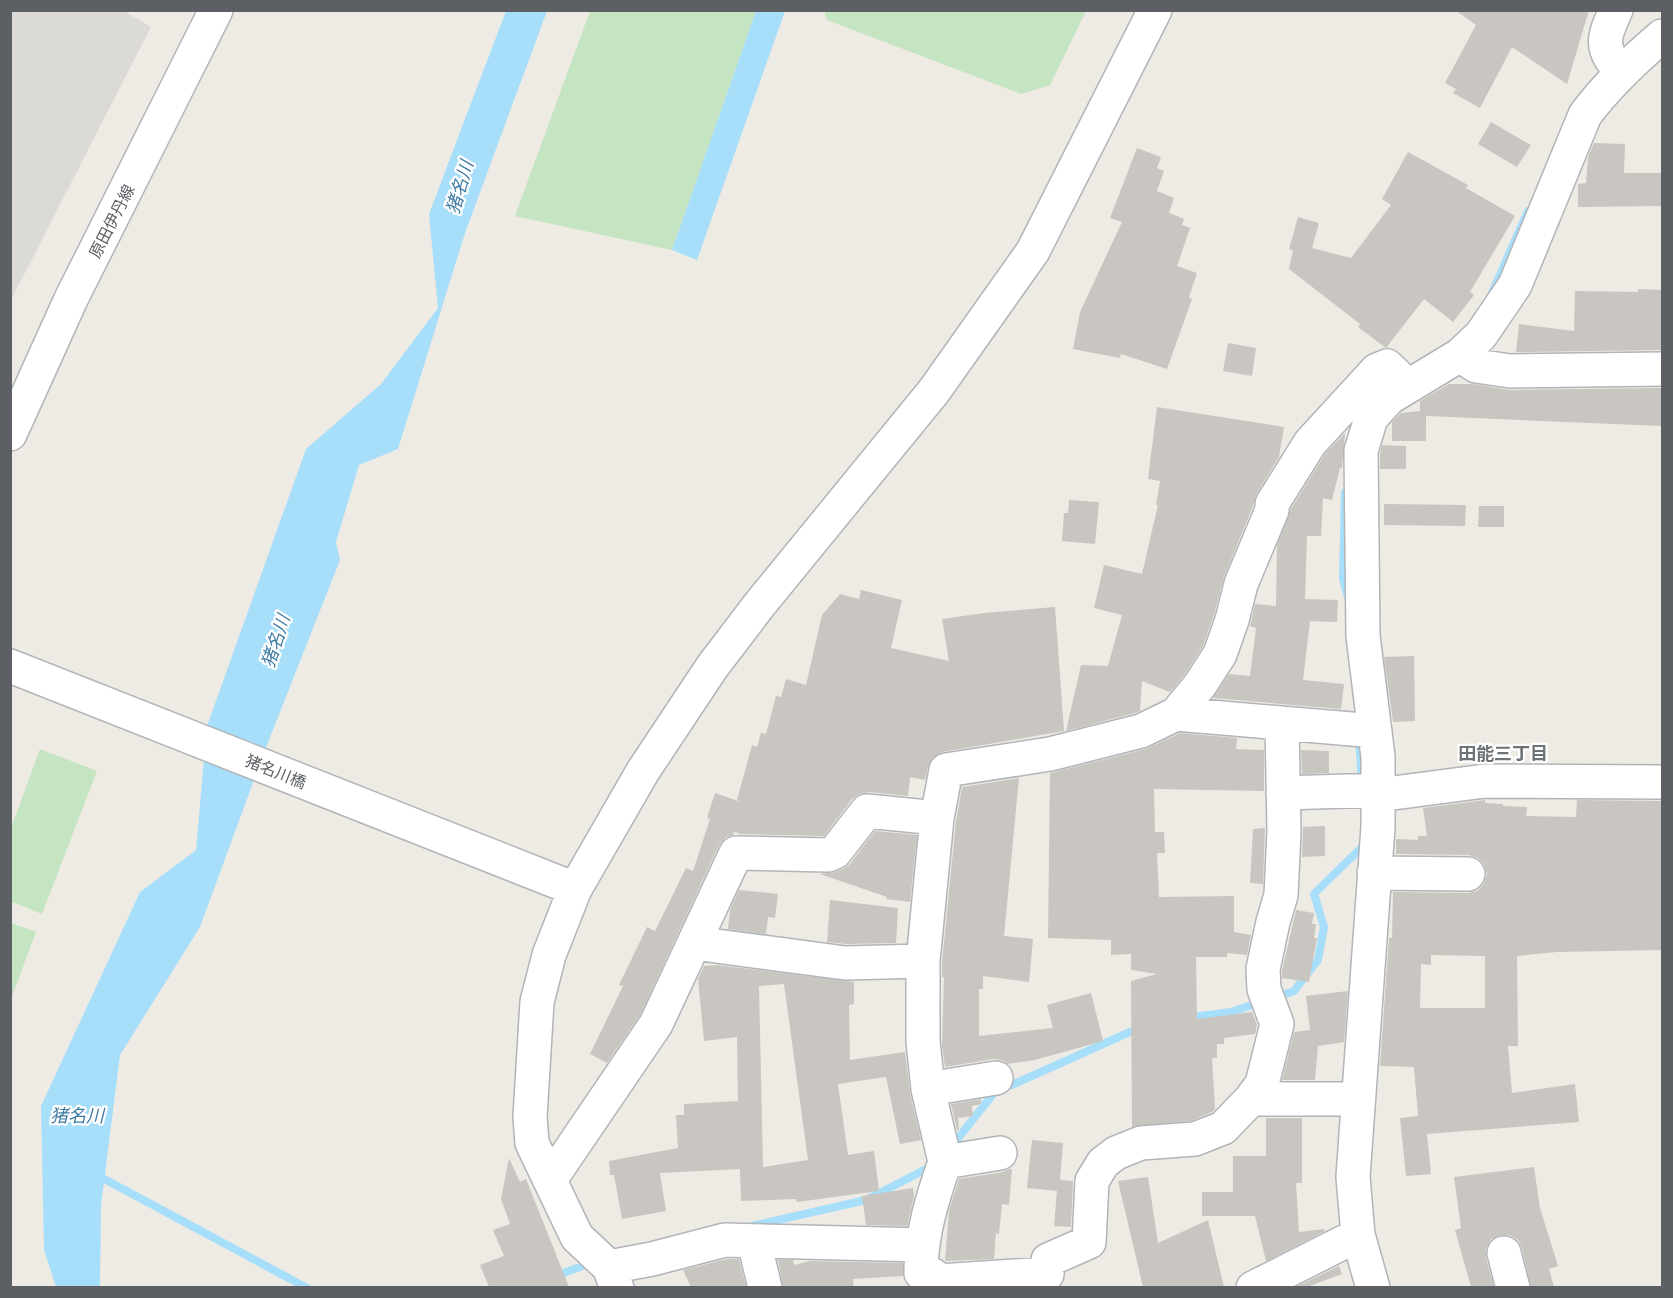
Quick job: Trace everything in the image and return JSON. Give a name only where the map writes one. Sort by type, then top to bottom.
[{"type":"street","name":"原田伊丹線","points":[[10,434],[76,289],[216,10]]},
{"type":"street","points":[[1155,10],[1033,250],[934,391],[712,667],[643,771],[575,889],[549,956],[537,1002],[530,1117],[532,1143],[577,1237],[613,1277],[652,1259],[725,1240],[754,1241],[922,1268],[939,1281],[1047,1274],[1048,1260],[1089,1242],[1092,1181],[1103,1162],[1116,1153],[1141,1143],[1195,1139],[1223,1128],[1251,1100],[1262,1084],[1277,1024],[1264,989],[1263,969],[1281,895],[1284,831],[1282,723]]},
{"type":"street","points":[[1616,10],[1605,43],[1608,57],[1622,73]]},
{"type":"street","points":[[1373,1287],[1358,1235],[1353,1177],[1378,827],[1378,757],[1363,636],[1361,451],[1371,418],[1389,398],[1460,355],[1481,335],[1515,285],[1585,115],[1600,94],[1662,36]]},
{"type":"street","points":[[1460,355],[1476,366],[1510,371],[1662,369]]},
{"type":"street","points":[[922,1268],[931,1200],[945,1162],[928,1089],[923,1041],[923,961],[937,818],[946,770],[1061,751],[1141,731],[1176,714],[1200,685],[1220,654],[1241,584],[1272,510],[1272,504],[1310,443],[1377,370],[1387,366],[1408,386]]},
{"type":"street","name":"猪名川橋","points":[[10,666],[575,889]]},
{"type":"street","points":[[1176,714],[1375,731]]},
{"type":"street","points":[[1283,793],[1378,793],[1485,781],[1662,782]]},
{"type":"street","points":[[550,1180],[656,1024],[736,853],[828,855],[835,852],[867,811],[937,818]]},
{"type":"street","points":[[1374,873],[1468,874]]},
{"type":"street","points":[[694,943],[845,963],[923,961]]},
{"type":"street","points":[[928,1089],[996,1078]]},
{"type":"street","points":[[1251,1100],[1358,1099]]},
{"type":"street","points":[[945,1162],[1000,1154]]},
{"type":"street","points":[[1255,1287],[1358,1235]]},
{"type":"street","points":[[754,1241],[765,1287]]},
{"type":"street","points":[[1504,1253],[1513,1287]]},
{"type":"shaded area","points":[[11,10],[124,11],[151,27],[11,300]]},
{"type":"green space","points":[[590,11],[756,11],[672,250],[515,216]]},
{"type":"green space","points":[[824,11],[1086,11],[1050,85],[1021,94],[827,20]]},
{"type":"green space","points":[[40,749],[97,771],[42,914],[10,901],[11,828]]},
{"type":"green space","points":[[11,923],[36,932],[11,999]]},
{"type":"water","name":"猪名川","points":[[506,11],[547,11],[465,233],[398,449],[359,465],[336,542],[340,560],[265,750],[200,927],[120,1055],[101,1206],[100,1287],[56,1287],[44,1250],[41,1106],[140,892],[196,850],[207,726],[306,449],[381,384],[438,308],[429,214]]},
{"type":"water","points":[[756,11],[785,11],[697,260],[672,250]]},
{"type":"building","points":[[1455,10],[1589,10],[1567,84],[1512,47],[1480,108],[1453,93],[1456,89],[1445,83],[1476,25]]},
{"type":"building","points":[[1491,122],[1531,145],[1517,167],[1478,144]]},
{"type":"building","points":[[1594,143],[1625,144],[1624,173],[1662,173],[1662,206],[1578,207],[1578,184],[1586,183],[1588,157]]},
{"type":"building","points":[[1137,148],[1161,157],[1157,168],[1164,171],[1157,191],[1174,198],[1169,213],[1184,219],[1182,225],[1190,228],[1177,266],[1197,273],[1189,297],[1192,299],[1167,369],[1121,354],[1120,358],[1073,349],[1080,312],[1122,222],[1110,218]]},
{"type":"building","points":[[1408,152],[1468,185],[1466,188],[1515,216],[1470,292],[1474,295],[1453,322],[1424,299],[1386,348],[1358,327],[1360,324],[1289,269],[1293,250],[1289,249],[1298,217],[1319,223],[1312,248],[1351,258],[1391,205],[1382,199]]},
{"type":"building","points":[[1638,289],[1662,290],[1662,350],[1516,352],[1519,324],[1574,331],[1575,291],[1638,292]]},
{"type":"building","points":[[1228,343],[1256,348],[1252,376],[1223,371]]},
{"type":"building","points":[[1449,384],[1472,384],[1510,390],[1662,388],[1662,426],[1426,416],[1426,441],[1392,441],[1392,422],[1401,413],[1420,411],[1420,401]]},
{"type":"building","points":[[1157,407],[1284,427],[1279,457],[1256,495],[1224,577],[1203,646],[1185,674],[1170,692],[1142,681],[1140,711],[1066,731],[1081,665],[1108,666],[1122,615],[1094,608],[1104,565],[1142,574],[1158,505],[1156,505],[1160,481],[1148,479]]},
{"type":"building","points":[[1345,433],[1342,468],[1340,468],[1332,500],[1323,498],[1321,536],[1307,536],[1305,599],[1338,600],[1337,622],[1310,621],[1303,680],[1344,684],[1341,709],[1213,698],[1229,674],[1250,676],[1256,628],[1250,626],[1255,604],[1276,606],[1277,545],[1291,509],[1325,454]]},
{"type":"building","points":[[1382,445],[1406,446],[1406,469],[1380,469]]},
{"type":"building","points":[[1069,500],[1099,502],[1095,544],[1062,541],[1064,513],[1068,513]]},
{"type":"building","points":[[1384,504],[1466,505],[1465,526],[1384,525]]},
{"type":"building","points":[[1479,506],[1504,506],[1504,527],[1478,527]]},
{"type":"building","points":[[861,590],[902,600],[891,648],[949,661],[942,619],[1055,607],[1064,731],[942,752],[933,757],[925,780],[910,777],[908,796],[869,792],[859,794],[852,799],[824,836],[738,834],[739,830],[726,837],[719,845],[640,1015],[607,1063],[590,1054],[623,986],[619,985],[647,927],[655,931],[686,868],[693,871],[710,819],[707,818],[715,793],[741,802],[737,800],[752,745],[757,747],[761,733],[766,734],[776,696],[781,697],[786,679],[806,685],[822,615],[840,594],[859,599]]},
{"type":"building","points":[[1414,656],[1415,721],[1393,722],[1384,657]]},
{"type":"building","points":[[1180,733],[1237,738],[1236,749],[1264,750],[1264,791],[1154,789],[1155,832],[1164,832],[1165,853],[1157,853],[1159,897],[1234,896],[1234,932],[1251,935],[1247,955],[1227,953],[1227,957],[1196,957],[1197,1019],[1252,1012],[1257,1025],[1255,1034],[1224,1038],[1224,1044],[1217,1044],[1217,1058],[1212,1058],[1215,1109],[1212,1112],[1191,1121],[1132,1127],[1131,981],[1157,974],[1131,970],[1131,954],[1111,955],[1111,940],[1048,938],[1050,773],[1146,749]]},
{"type":"building","points":[[1301,750],[1329,751],[1329,773],[1302,774]]},
{"type":"building","points":[[1019,778],[1004,936],[1033,939],[1029,982],[983,976],[983,989],[979,989],[979,1036],[1053,1028],[1047,1005],[1091,993],[1103,1041],[1035,1060],[1007,1064],[1002,1060],[993,1059],[945,1067],[942,1046],[944,977],[942,977],[942,962],[956,821],[962,787]]},
{"type":"building","points":[[1485,800],[1485,803],[1503,804],[1503,806],[1527,807],[1526,816],[1576,817],[1577,800],[1662,801],[1662,950],[1557,952],[1517,956],[1518,1046],[1508,1046],[1512,1093],[1575,1084],[1579,1122],[1427,1134],[1431,1174],[1406,1176],[1400,1118],[1418,1116],[1414,1067],[1380,1066],[1389,938],[1392,938],[1393,892],[1468,893],[1477,891],[1484,884],[1487,874],[1484,864],[1478,858],[1469,855],[1396,854],[1396,839],[1418,840],[1418,836],[1427,836],[1423,808]],"holes":[[[1431,955],[1485,956],[1485,1008],[1420,1008],[1421,964],[1431,965]]]},
{"type":"building","points":[[1325,826],[1325,856],[1302,857],[1303,827]]},
{"type":"building","points":[[1265,828],[1263,884],[1250,883],[1253,829]]},
{"type":"building","points":[[875,831],[917,835],[910,902],[886,899],[887,897],[820,874],[835,872],[850,864]]},
{"type":"building","points":[[739,890],[778,894],[775,918],[768,917],[766,934],[728,929],[730,910]]},
{"type":"building","points":[[830,900],[898,908],[896,943],[827,942]]},
{"type":"building","points":[[1296,910],[1314,913],[1312,924],[1316,924],[1314,938],[1317,938],[1309,982],[1282,978]]},
{"type":"building","points":[[717,965],[854,982],[854,1004],[849,1005],[850,1060],[905,1052],[910,1093],[921,1140],[900,1144],[886,1077],[838,1084],[848,1155],[874,1151],[879,1191],[797,1202],[796,1199],[741,1201],[740,1169],[660,1173],[666,1211],[622,1219],[614,1175],[610,1175],[609,1161],[678,1148],[676,1115],[684,1115],[684,1104],[738,1101],[737,1037],[704,1041],[698,979],[704,966]],"holes":[[[784,984],[808,1160],[763,1167],[759,986]]]},
{"type":"building","points":[[1348,991],[1344,1042],[1318,1046],[1315,1080],[1282,1080],[1294,1032],[1310,1030],[1306,996]]},
{"type":"building","points":[[981,1099],[981,1104],[972,1106],[973,1116],[958,1118],[959,1130],[957,1130],[951,1104]]},
{"type":"building","points":[[1266,1118],[1302,1118],[1302,1183],[1296,1183],[1299,1232],[1324,1229],[1325,1231],[1266,1261],[1255,1216],[1202,1216],[1202,1192],[1233,1192],[1233,1156],[1266,1156]]},
{"type":"building","points":[[1032,1140],[1063,1143],[1060,1180],[1073,1181],[1071,1227],[1054,1226],[1057,1191],[1027,1188]]},
{"type":"building","points":[[509,1158],[520,1182],[526,1179],[569,1287],[489,1287],[480,1265],[504,1256],[493,1230],[510,1224],[501,1199]]},
{"type":"building","points":[[1534,1167],[1540,1208],[1558,1266],[1549,1269],[1554,1287],[1531,1287],[1518,1240],[1510,1235],[1500,1235],[1491,1239],[1486,1249],[1486,1258],[1494,1287],[1471,1287],[1455,1230],[1461,1228],[1454,1177]]},
{"type":"building","points":[[1012,1169],[1009,1205],[1002,1204],[994,1259],[945,1261],[949,1210],[959,1179]]},
{"type":"building","points":[[1148,1177],[1158,1243],[1208,1220],[1224,1287],[1143,1287],[1118,1181]]},
{"type":"building","points":[[913,1188],[914,1196],[907,1226],[866,1225],[862,1196]]},
{"type":"building","points":[[727,1259],[739,1259],[746,1287],[691,1287],[683,1270]]},
{"type":"building","points":[[778,1260],[793,1260],[794,1265],[810,1261],[903,1263],[903,1276],[853,1279],[854,1287],[783,1287]]},
{"type":"building","points":[[1339,1266],[1342,1274],[1307,1287],[1296,1287]]},
{"type":"waterway","points":[[1492,293],[1528,211]]},
{"type":"waterway","points":[[1345,492],[1343,578],[1348,598]]},
{"type":"waterway","points":[[1359,737],[1362,784]]},
{"type":"waterway","points":[[1273,998],[1294,991],[1318,960],[1324,927],[1314,894],[1367,842]]},
{"type":"waterway","points":[[1186,1018],[1231,1012],[1261,1002]]},
{"type":"waterway","points":[[951,1147],[994,1093],[1141,1027]]},
{"type":"waterway","points":[[752,1226],[866,1200],[934,1165]]},
{"type":"waterway","points":[[95,1174],[307,1288]]},
{"type":"waterway","points":[[555,1276],[594,1262]]},
{"type":"district","name":"田能三丁目","points":[[1503,753]]}]
